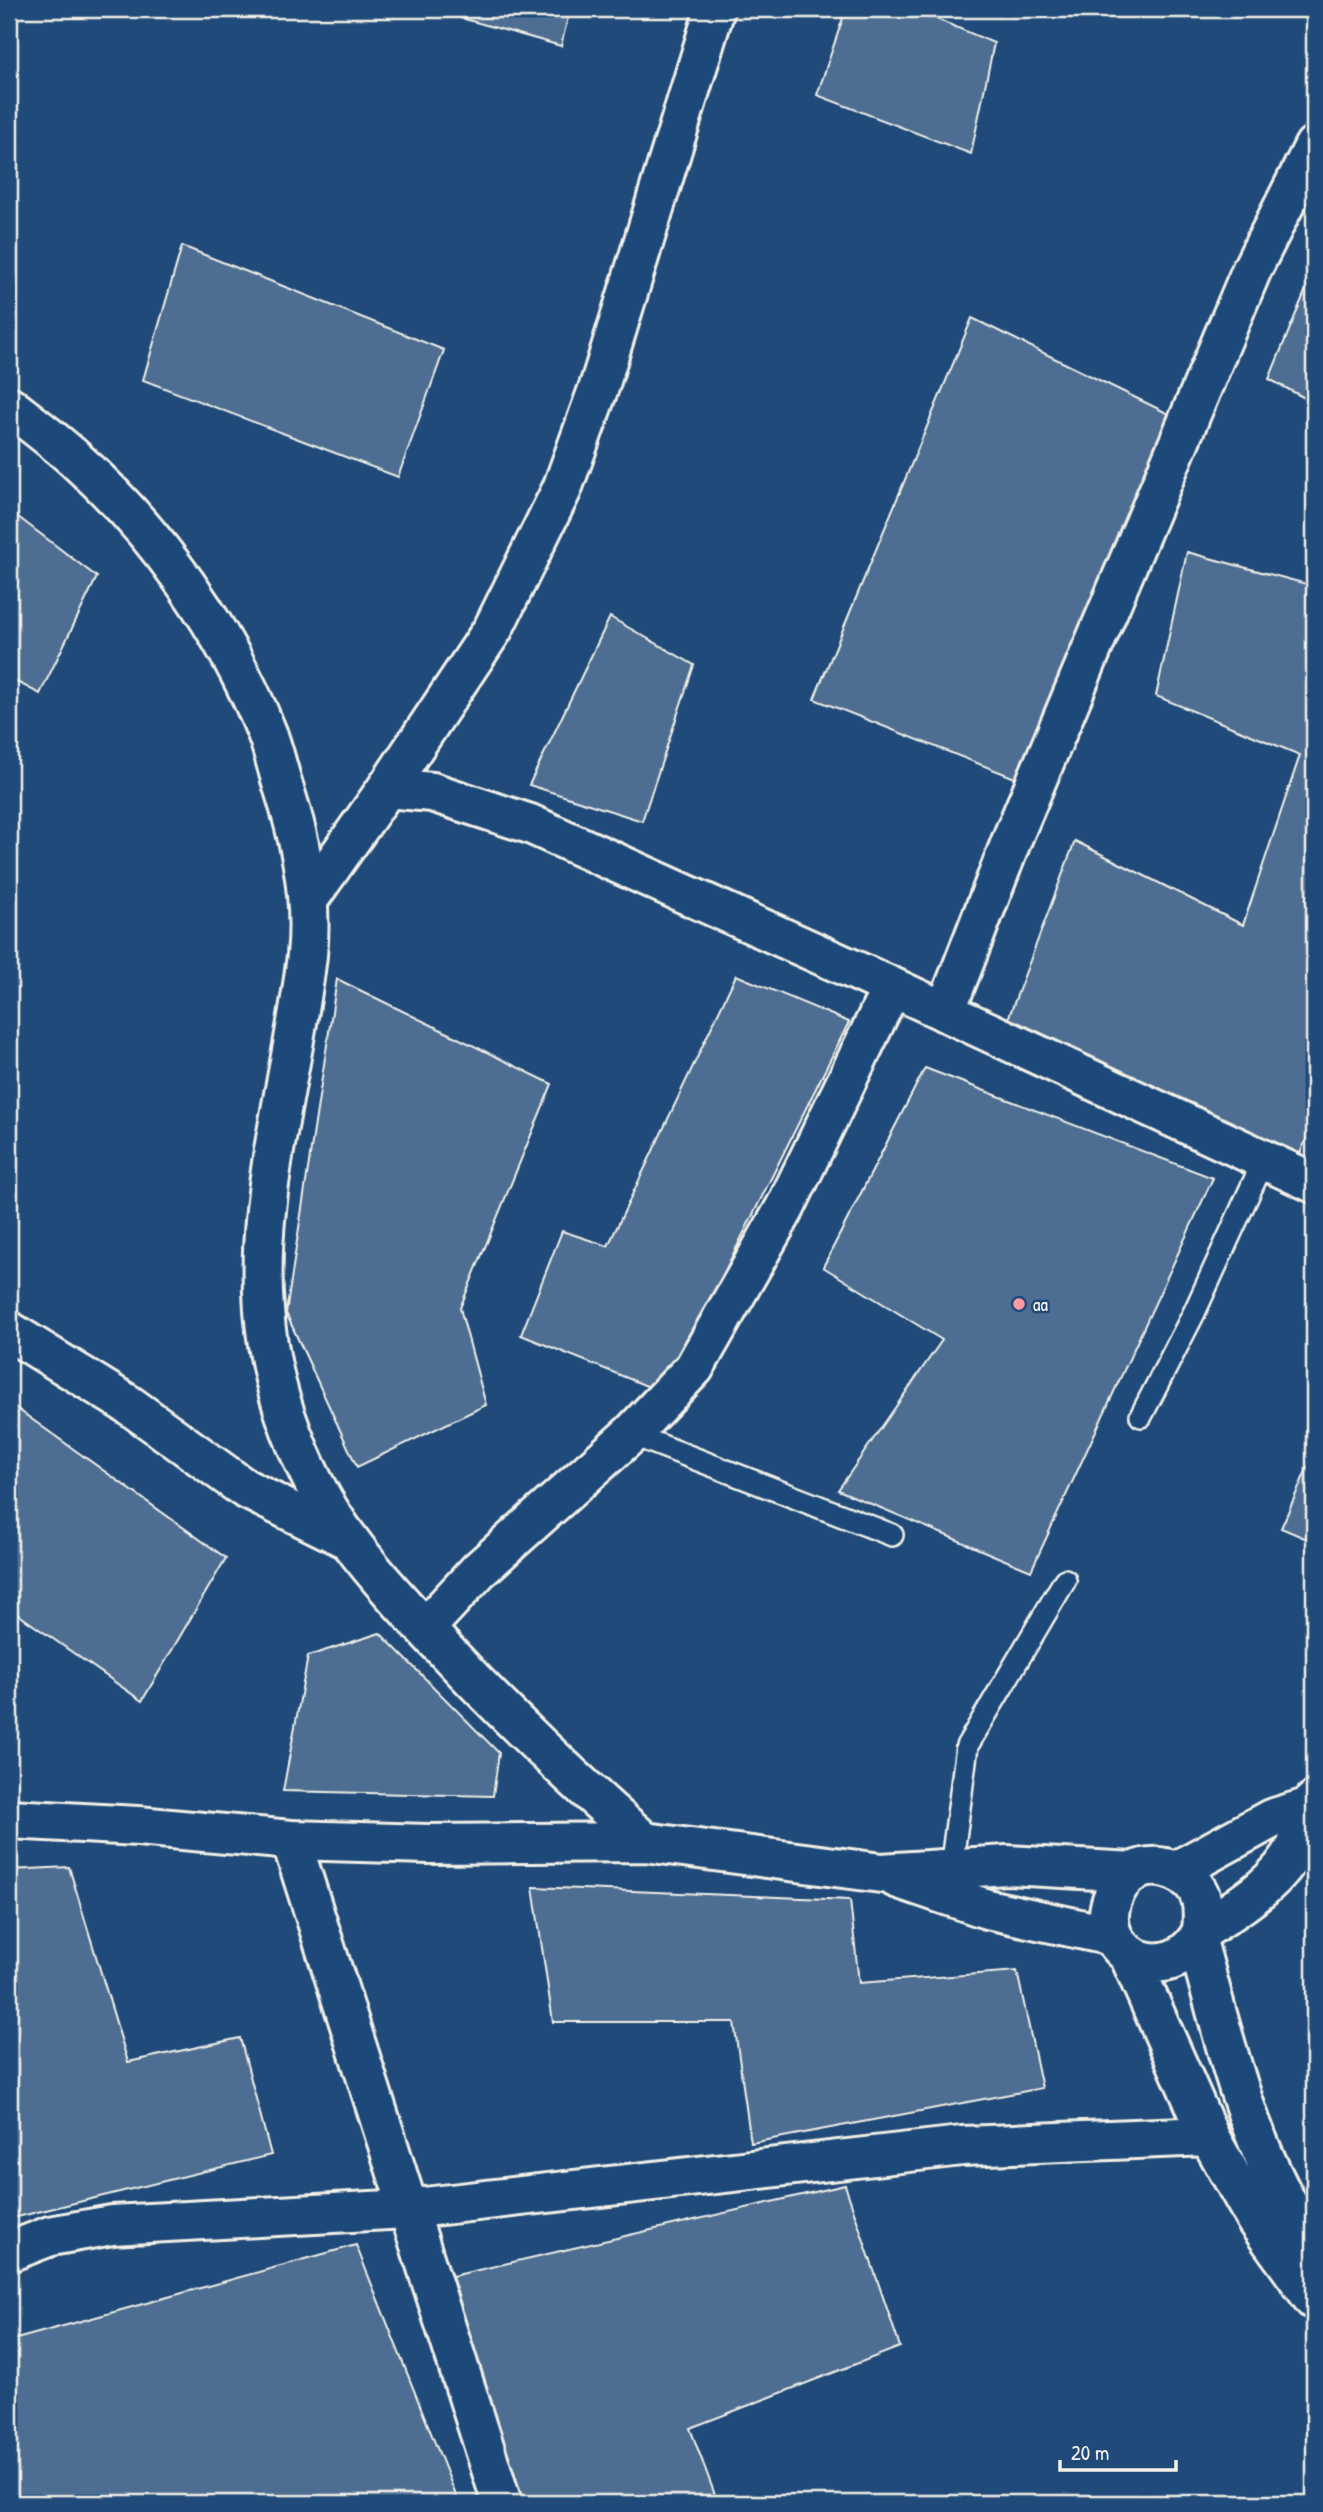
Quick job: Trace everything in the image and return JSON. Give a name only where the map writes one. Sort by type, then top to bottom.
[{"type":"street","points":[[309,900],[493,629],[562,489],[600,384],[715,9]]},
{"type":"street","points":[[945,1012],[1014,834],[1252,269],[1314,146]]},
{"type":"street","points":[[9,406],[75,459],[135,519],[187,587],[231,657],[267,734],[292,816],[309,900],[307,952],[266,1198],[261,1270],[268,1342],[285,1412],[312,1479],[349,1540],[425,1628],[494,1703],[568,1775],[645,1842]]},
{"type":"street","points":[[387,788],[432,792],[530,824],[892,987],[1264,1160],[1311,1172]]},
{"type":"street","points":[[425,1628],[479,1570],[631,1434],[694,1368],[785,1208],[892,987]]},
{"type":"street","points":[[9,1331],[130,1405],[244,1488],[349,1540]]},
{"type":"street","points":[[881,1873],[987,1909],[1120,1946],[1147,1963],[1166,1963],[1184,1955],[1200,1936],[1258,1892],[1282,1868],[1295,1848],[1312,1804]]},
{"type":"street","points":[[1176,1871],[1270,1819],[1312,1804]]},
{"type":"street","points":[[9,1819],[138,1826],[290,1840],[429,1844],[645,1842],[881,1873],[1007,1865],[1134,1872],[1155,1867],[1176,1871],[1191,1881],[1201,1896],[1204,1914],[1200,1936],[1235,2075],[1263,2154],[1298,2224],[1314,2245]]},
{"type":"street","points":[[290,1840],[502,2503]]},
{"type":"street","points":[[1134,1872],[1116,1888],[1108,1912],[1120,1946],[1209,2136],[1256,2220],[1314,2300]]},
{"type":"street","points":[[9,2252],[50,2236],[112,2225],[407,2209],[962,2146],[1209,2136]]},
{"type":"lane","points":[[1141,1416],[1194,1313],[1264,1160]]},
{"type":"lane","points":[[631,1434],[892,1535]]},
{"type":"lane","points":[[958,1868],[953,1854],[967,1746],[1065,1580]]},
{"type":"building","points":[[429,9],[570,9],[561,46]]},
{"type":"building","points":[[846,9],[913,9],[994,43],[971,154],[817,95]]},
{"type":"building","points":[[182,246],[444,350],[398,477],[143,380]]},
{"type":"building","points":[[1314,270],[1314,403],[1269,379]]},
{"type":"building","points":[[972,318],[1169,414],[1020,780],[814,699]]},
{"type":"building","points":[[9,510],[97,577],[40,694],[9,678]]},
{"type":"building","points":[[1187,552],[1314,586],[1314,1121],[1299,1156],[1005,1027],[1075,841],[1243,925],[1300,755],[1156,696]]},
{"type":"building","points":[[610,617],[694,665],[642,821],[529,785]]},
{"type":"building","points":[[736,975],[849,1022],[664,1393],[521,1335],[562,1231],[608,1246]]},
{"type":"building","points":[[337,979],[552,1084],[460,1308],[486,1405],[357,1467],[286,1313]]},
{"type":"building","name":"aa","points":[[925,1068],[1213,1178],[1031,1571],[838,1490],[942,1340],[823,1267]]},
{"type":"building","points":[[9,1403],[226,1558],[142,1701],[9,1608]]},
{"type":"building","points":[[1314,1453],[1314,1542],[1281,1528]]},
{"type":"building","points":[[380,1633],[499,1753],[493,1796],[283,1791],[308,1656]]},
{"type":"building","points":[[69,1867],[128,2062],[240,2038],[271,2155],[9,2219],[9,1870]]},
{"type":"building","points":[[533,1887],[850,1900],[859,1983],[1017,1971],[1042,2088],[751,2143],[734,2022],[553,2022]]},
{"type":"building","points":[[845,2185],[900,2347],[690,2428],[718,2503],[509,2503],[435,2280]]},
{"type":"building","points":[[356,2245],[459,2503],[9,2503],[9,2341]]},
{"type":"place","name":"aa","points":[[1019,1304]]}]
